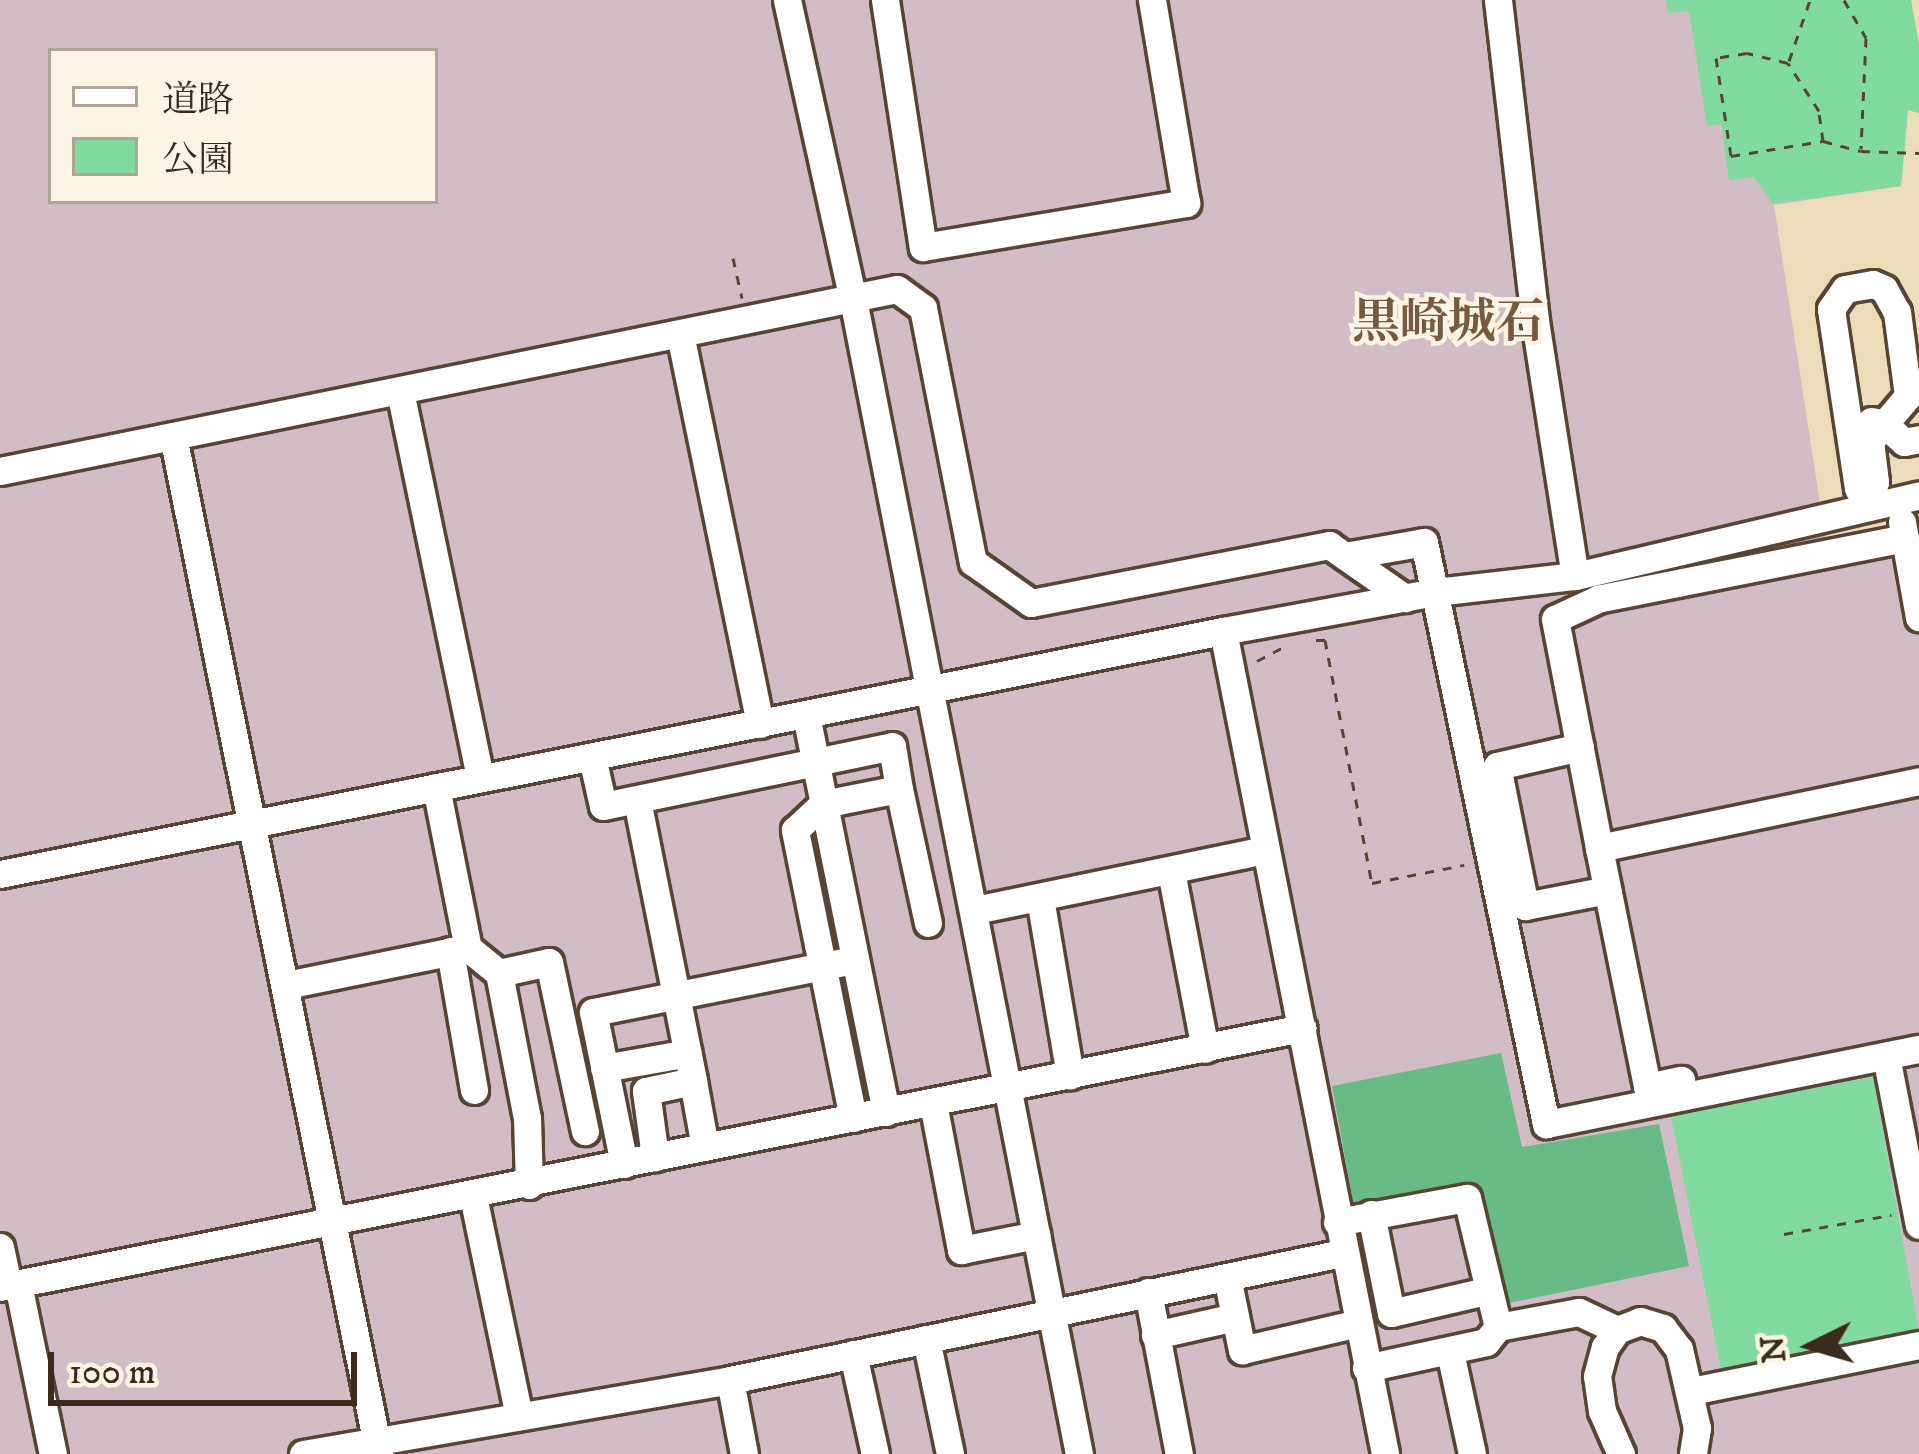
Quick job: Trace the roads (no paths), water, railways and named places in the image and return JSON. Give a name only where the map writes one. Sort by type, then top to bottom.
[{"type":"street","points":[[787,0],[853,298],[1078,1454]]},
{"type":"street","points":[[885,0],[923,248],[1186,203],[1152,0]]},
{"type":"street","points":[[1498,0],[1535,321],[1575,576]]},
{"type":"street","points":[[1873,284],[1884,289],[1897,312],[1908,387],[1906,404],[1870,441],[1875,482],[1868,508],[1858,488],[1831,309],[1845,289],[1873,284]]},
{"type":"street","points":[[0,471],[897,289],[923,308],[974,562],[1031,603],[1329,545],[1405,598]]},
{"type":"street","points":[[680,334],[760,724]]},
{"type":"street","points":[[400,391],[480,778]]},
{"type":"street","points":[[1844,404],[1864,419],[1884,424],[1904,442],[1919,439]]},
{"type":"street","points":[[173,436],[378,1447]]},
{"type":"street","points":[[0,874],[1223,631],[1436,592],[1575,576],[1908,498],[1904,538],[1919,617]]},
{"type":"street","points":[[1904,538],[1598,599],[1556,619],[1647,1087],[1919,1032]]},
{"type":"street","points":[[1346,556],[1424,542],[1546,1124],[1919,1049]]},
{"type":"street","points":[[1223,631],[1385,1454]]},
{"type":"street","points":[[806,715],[886,1112]]},
{"type":"street","points":[[592,757],[603,806],[892,746],[928,923]]},
{"type":"street","points":[[1580,747],[1497,766],[1525,906],[1607,890]]},
{"type":"street","points":[[1599,848],[1919,782]]},
{"type":"street","points":[[436,787],[474,1090]]},
{"type":"street","points":[[853,1118],[795,830],[823,803],[899,789]]},
{"type":"street","points":[[637,800],[705,1147]]},
{"type":"street","points":[[974,910],[1265,850]]},
{"type":"street","points":[[1171,872],[1205,1049]]},
{"type":"street","points":[[1040,898],[1070,1075]]},
{"type":"street","points":[[286,985],[459,950],[499,973],[549,962],[585,1131]]},
{"type":"street","points":[[624,1164],[593,1012],[854,960]]},
{"type":"street","points":[[499,973],[527,1118],[529,1185]]},
{"type":"street","points":[[9,1286],[1302,1028]]},
{"type":"street","points":[[604,1069],[688,1053]]},
{"type":"street","points":[[1886,1055],[1918,1217]]},
{"type":"street","points":[[655,1157],[646,1091],[693,1082]]},
{"type":"street","points":[[933,1103],[962,1250],[1037,1235]]},
{"type":"street","points":[[473,1196],[519,1416]]},
{"type":"street","points":[[1336,1222],[1468,1198],[1492,1308],[1486,1342],[1366,1368]]},
{"type":"street","points":[[1372,1214],[1391,1313],[1492,1308],[1580,1312],[1617,1330]]},
{"type":"street","points":[[0,1247],[53,1454]]},
{"type":"street","points":[[303,1454],[378,1447],[519,1416],[730,1380],[1342,1253]]},
{"type":"street","points":[[1227,1277],[1242,1351],[1492,1308]]},
{"type":"street","points":[[1148,1292],[1179,1454]]},
{"type":"street","points":[[1155,1335],[1235,1317]]},
{"type":"street","points":[[1621,1454],[1602,1411],[1598,1376],[1605,1347],[1617,1330],[1640,1322],[1663,1328],[1679,1349],[1696,1428],[1693,1454]]},
{"type":"street","points":[[926,1339],[950,1454]]},
{"type":"street","points":[[1691,1391],[1919,1345]]},
{"type":"street","points":[[1450,1352],[1472,1454]]},
{"type":"street","points":[[854,1354],[874,1454]]},
{"type":"street","points":[[730,1380],[744,1454]]},
{"type":"district","name":"黒崎城石","points":[[1448,324]]}]
